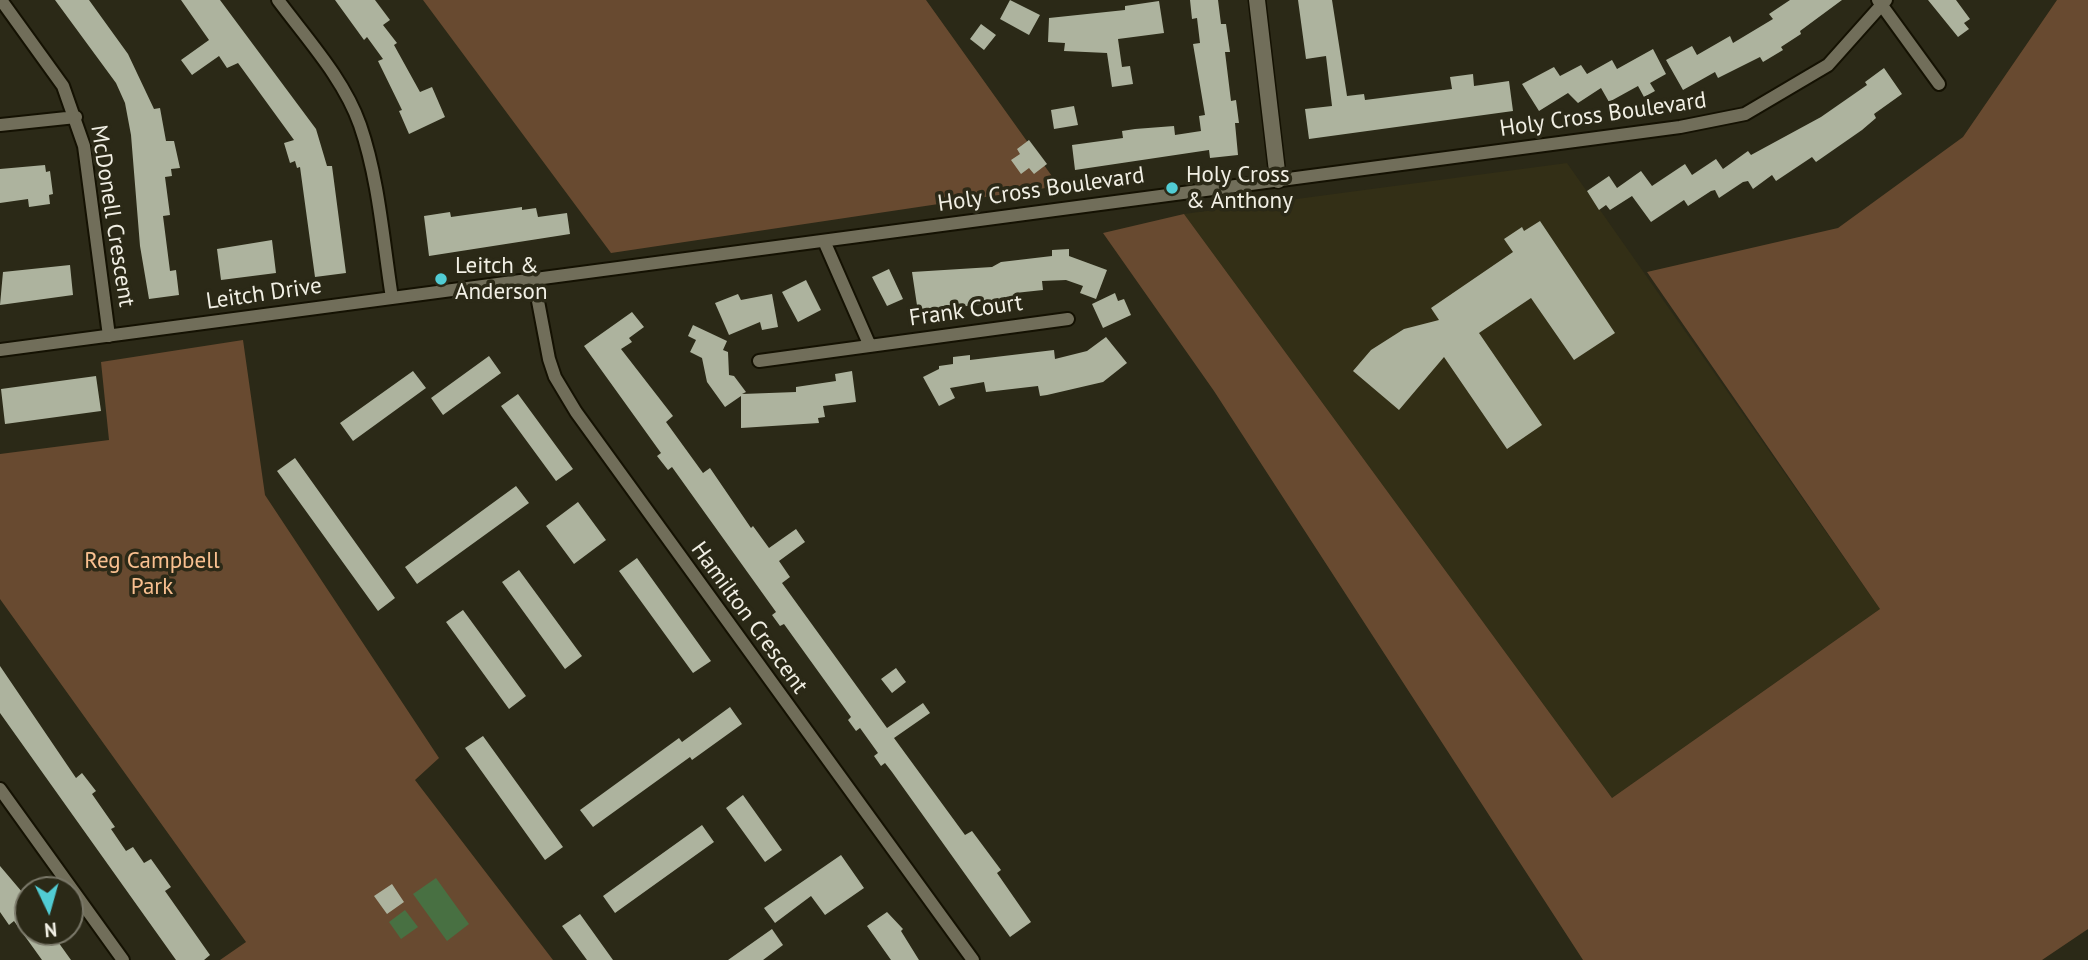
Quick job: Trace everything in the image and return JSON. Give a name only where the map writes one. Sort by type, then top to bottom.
[{"type":"street","name":"McDonell Crescent","points":[[1,0],[63,86],[76,117],[85,146],[109,336]]},
{"type":"street","points":[[278,0],[337,79],[359,123],[372,167],[392,298]]},
{"type":"street","points":[[1257,0],[1278,180]]},
{"type":"street","points":[[1882,2],[1939,84]]},
{"type":"street","name":"Holy Cross Boulevard","points":[[534,280],[1680,127],[1745,114],[1828,65],[1882,2]]},
{"type":"street","points":[[0,125],[76,117]]},
{"type":"street","points":[[824,241],[870,346]]},
{"type":"street","name":"Leitch Drive","points":[[0,350],[534,280]]},
{"type":"street","name":"Hamilton Crescent","points":[[534,280],[549,359],[555,377],[576,412],[973,960]]},
{"type":"street","name":"Frank Court","points":[[759,361],[1068,319]]},
{"type":"street","points":[[0,789],[124,960]]},
{"type":"shaded area","points":[[1567,163],[1880,609],[1612,798],[1184,214]]},
{"type":"shaded area","points":[[436,878],[469,924],[447,941],[413,894]]},
{"type":"shaded area","points":[[405,910],[418,927],[401,939],[389,922]]},
{"type":"green space","points":[[423,0],[926,0],[1059,186],[611,253]]},
{"type":"green space","points":[[2057,0],[2088,0],[2088,929],[2042,960],[1583,960],[1214,391],[1103,233],[1184,214],[1612,798],[1880,609],[1647,272],[1838,228],[1963,137]]},
{"type":"green space","name":"Reg Campbell Park","points":[[243,340],[265,495],[439,758],[415,780],[553,960],[220,960],[246,942],[0,599],[0,454],[109,440],[101,362]]},
{"type":"building","points":[[55,0],[89,0],[128,54],[154,109],[160,108],[166,141],[174,141],[180,168],[171,169],[172,176],[165,177],[170,215],[163,216],[170,271],[176,270],[179,295],[149,299],[140,246],[131,135],[125,103],[116,83]]},
{"type":"building","points":[[181,0],[220,0],[316,129],[327,166],[332,166],[346,273],[315,277],[300,167],[297,168],[295,161],[290,163],[284,143],[294,140],[238,63],[227,68],[219,56],[192,75],[181,60],[209,40]]},
{"type":"building","points":[[335,0],[375,0],[390,20],[383,25],[397,43],[394,45],[420,92],[432,87],[445,117],[409,134],[399,111],[402,110],[378,61],[383,59],[367,37],[364,40]]},
{"type":"building","points":[[1010,0],[1040,15],[1029,35],[1000,19]]},
{"type":"building","points":[[1190,0],[1218,0],[1221,24],[1226,24],[1230,52],[1225,52],[1231,101],[1236,100],[1239,123],[1235,123],[1238,155],[1210,158],[1209,150],[1075,170],[1072,145],[1123,138],[1122,131],[1135,129],[1174,126],[1175,135],[1201,131],[1199,116],[1205,115],[1193,44],[1200,43],[1197,18],[1192,19]]},
{"type":"building","points":[[1298,0],[1332,0],[1347,96],[1364,94],[1365,100],[1452,89],[1450,77],[1473,74],[1474,86],[1509,81],[1513,111],[1309,139],[1305,109],[1332,106],[1326,56],[1306,59]]},
{"type":"building","points":[[1790,0],[1842,0],[1781,47],[1783,50],[1763,62],[1760,57],[1718,78],[1715,72],[1683,90],[1666,60],[1692,46],[1697,55],[1730,36],[1733,43],[1773,19],[1769,14]]},
{"type":"building","points":[[1928,0],[1956,0],[1970,19],[1964,23],[1969,29],[1958,37]]},
{"type":"building","points":[[1159,1],[1164,33],[1118,39],[1122,67],[1130,66],[1133,84],[1112,87],[1107,53],[1064,51],[1065,43],[1048,42],[1049,18],[1125,10],[1125,6]]},
{"type":"building","points":[[981,24],[996,35],[984,50],[970,39]]},
{"type":"building","points":[[1653,49],[1666,74],[1650,83],[1655,91],[1644,97],[1638,86],[1609,102],[1601,88],[1578,103],[1568,93],[1539,111],[1522,84],[1554,67],[1560,76],[1581,65],[1587,74],[1612,60],[1617,69]]},
{"type":"building","points":[[1884,68],[1902,94],[1874,114],[1876,118],[1862,130],[1816,162],[1812,157],[1776,181],[1772,175],[1753,189],[1748,181],[1743,182],[1719,198],[1715,190],[1711,191],[1688,206],[1684,200],[1651,222],[1632,196],[1610,210],[1606,205],[1599,210],[1587,191],[1609,176],[1617,188],[1641,171],[1652,186],[1685,164],[1692,175],[1716,159],[1723,169],[1748,151],[1751,155],[1821,117],[1867,85],[1865,82]]},
{"type":"building","points":[[1074,106],[1078,125],[1054,129],[1051,110]]},
{"type":"building","points":[[1029,140],[1047,164],[1034,174],[1029,168],[1021,174],[1011,160],[1020,154],[1017,149]]},
{"type":"building","points":[[45,165],[46,172],[50,171],[53,194],[49,195],[50,204],[29,207],[28,199],[0,203],[0,169]]},
{"type":"building","points":[[522,207],[522,210],[536,208],[538,217],[567,213],[570,234],[429,256],[424,216],[450,212],[451,217]]},
{"type":"building","points":[[1540,221],[1615,333],[1574,360],[1531,298],[1479,333],[1542,425],[1507,449],[1444,357],[1399,410],[1353,371],[1371,350],[1404,329],[1439,320],[1431,308],[1513,252],[1504,239],[1522,227],[1524,231]]},
{"type":"building","points":[[272,240],[276,273],[221,280],[217,249]]},
{"type":"building","points":[[1069,249],[1069,256],[1107,270],[1096,299],[1080,293],[1083,286],[1066,280],[1042,281],[1043,290],[1015,293],[1016,300],[918,312],[912,272],[992,267],[1001,262],[1052,256],[1052,250]]},
{"type":"building","points":[[70,265],[73,295],[0,305],[3,272]]},
{"type":"building","points":[[889,269],[903,299],[887,306],[872,277]]},
{"type":"building","points":[[806,280],[821,310],[798,322],[782,292]]},
{"type":"building","points":[[1115,293],[1118,301],[1124,299],[1131,315],[1103,328],[1092,304]]},
{"type":"building","points":[[738,294],[741,300],[772,294],[778,327],[762,330],[760,322],[729,335],[715,303]]},
{"type":"building","points":[[632,312],[644,327],[629,338],[632,342],[621,349],[673,416],[666,422],[703,473],[710,468],[751,528],[753,526],[769,548],[796,529],[805,542],[779,561],[790,577],[782,583],[887,728],[923,703],[930,713],[894,738],[965,835],[972,831],[1001,870],[997,873],[1031,922],[1010,937],[892,772],[885,763],[881,766],[874,756],[878,753],[860,728],[856,731],[848,720],[851,717],[784,624],[780,626],[772,615],[776,612],[672,467],[668,470],[657,456],[661,453],[584,346]]},
{"type":"building","points":[[693,325],[727,341],[723,350],[728,352],[729,375],[734,376],[746,392],[742,394],[796,392],[796,387],[836,381],[835,374],[852,371],[856,402],[823,406],[825,417],[818,418],[819,423],[741,428],[741,396],[725,407],[707,382],[702,358],[690,352],[696,340],[688,336]]},
{"type":"building","points":[[1106,337],[1127,363],[1103,382],[1047,395],[1040,396],[1038,386],[986,392],[984,382],[950,388],[955,398],[939,406],[923,377],[939,369],[939,366],[953,364],[953,357],[970,355],[970,360],[1054,350],[1055,359],[1087,351]]},
{"type":"building","points":[[489,356],[501,373],[443,415],[431,398]]},
{"type":"building","points":[[413,371],[426,388],[353,441],[340,423]]},
{"type":"building","points":[[96,376],[101,411],[5,424],[1,389]]},
{"type":"building","points":[[518,394],[573,469],[556,481],[501,406]]},
{"type":"building","points":[[295,458],[395,598],[378,611],[277,471]]},
{"type":"building","points":[[516,486],[529,503],[417,584],[405,567]]},
{"type":"building","points":[[578,502],[606,540],[574,564],[546,526]]},
{"type":"building","points":[[637,558],[711,661],[693,673],[619,571]]},
{"type":"building","points":[[519,570],[582,656],[565,669],[502,582]]},
{"type":"building","points":[[463,610],[526,696],[509,709],[446,622]]},
{"type":"building","points":[[0,666],[76,778],[82,773],[96,791],[92,794],[115,827],[111,829],[126,851],[133,847],[144,863],[151,859],[171,887],[165,891],[210,955],[204,960],[176,960],[0,713]]},
{"type":"building","points":[[896,668],[906,682],[892,693],[881,679]]},
{"type":"building","points":[[730,707],[742,724],[692,760],[690,757],[593,827],[580,810],[679,738],[682,742]]},
{"type":"building","points":[[483,736],[563,847],[545,860],[465,748]]},
{"type":"building","points":[[743,795],[782,850],[765,862],[726,808]]},
{"type":"building","points":[[702,825],[714,842],[615,913],[603,896]]},
{"type":"building","points":[[841,855],[864,888],[825,915],[811,896],[775,923],[764,908]]},
{"type":"building","points":[[0,866],[14,882],[14,921],[9,925],[0,912]]},
{"type":"building","points":[[392,884],[404,902],[387,914],[374,896]]},
{"type":"building","points":[[887,912],[903,929],[901,931],[919,960],[891,960],[867,926]]},
{"type":"building","points":[[580,914],[613,960],[587,960],[562,926]]},
{"type":"building","points":[[772,929],[783,945],[763,960],[728,960]]},
{"type":"building","points":[[32,946],[61,946],[71,960],[42,960]]},
{"type":"place","name":"Holy Cross & Anthony","points":[[1172,188]]},
{"type":"place","name":"Leitch & Anderson","points":[[441,279]]}]
